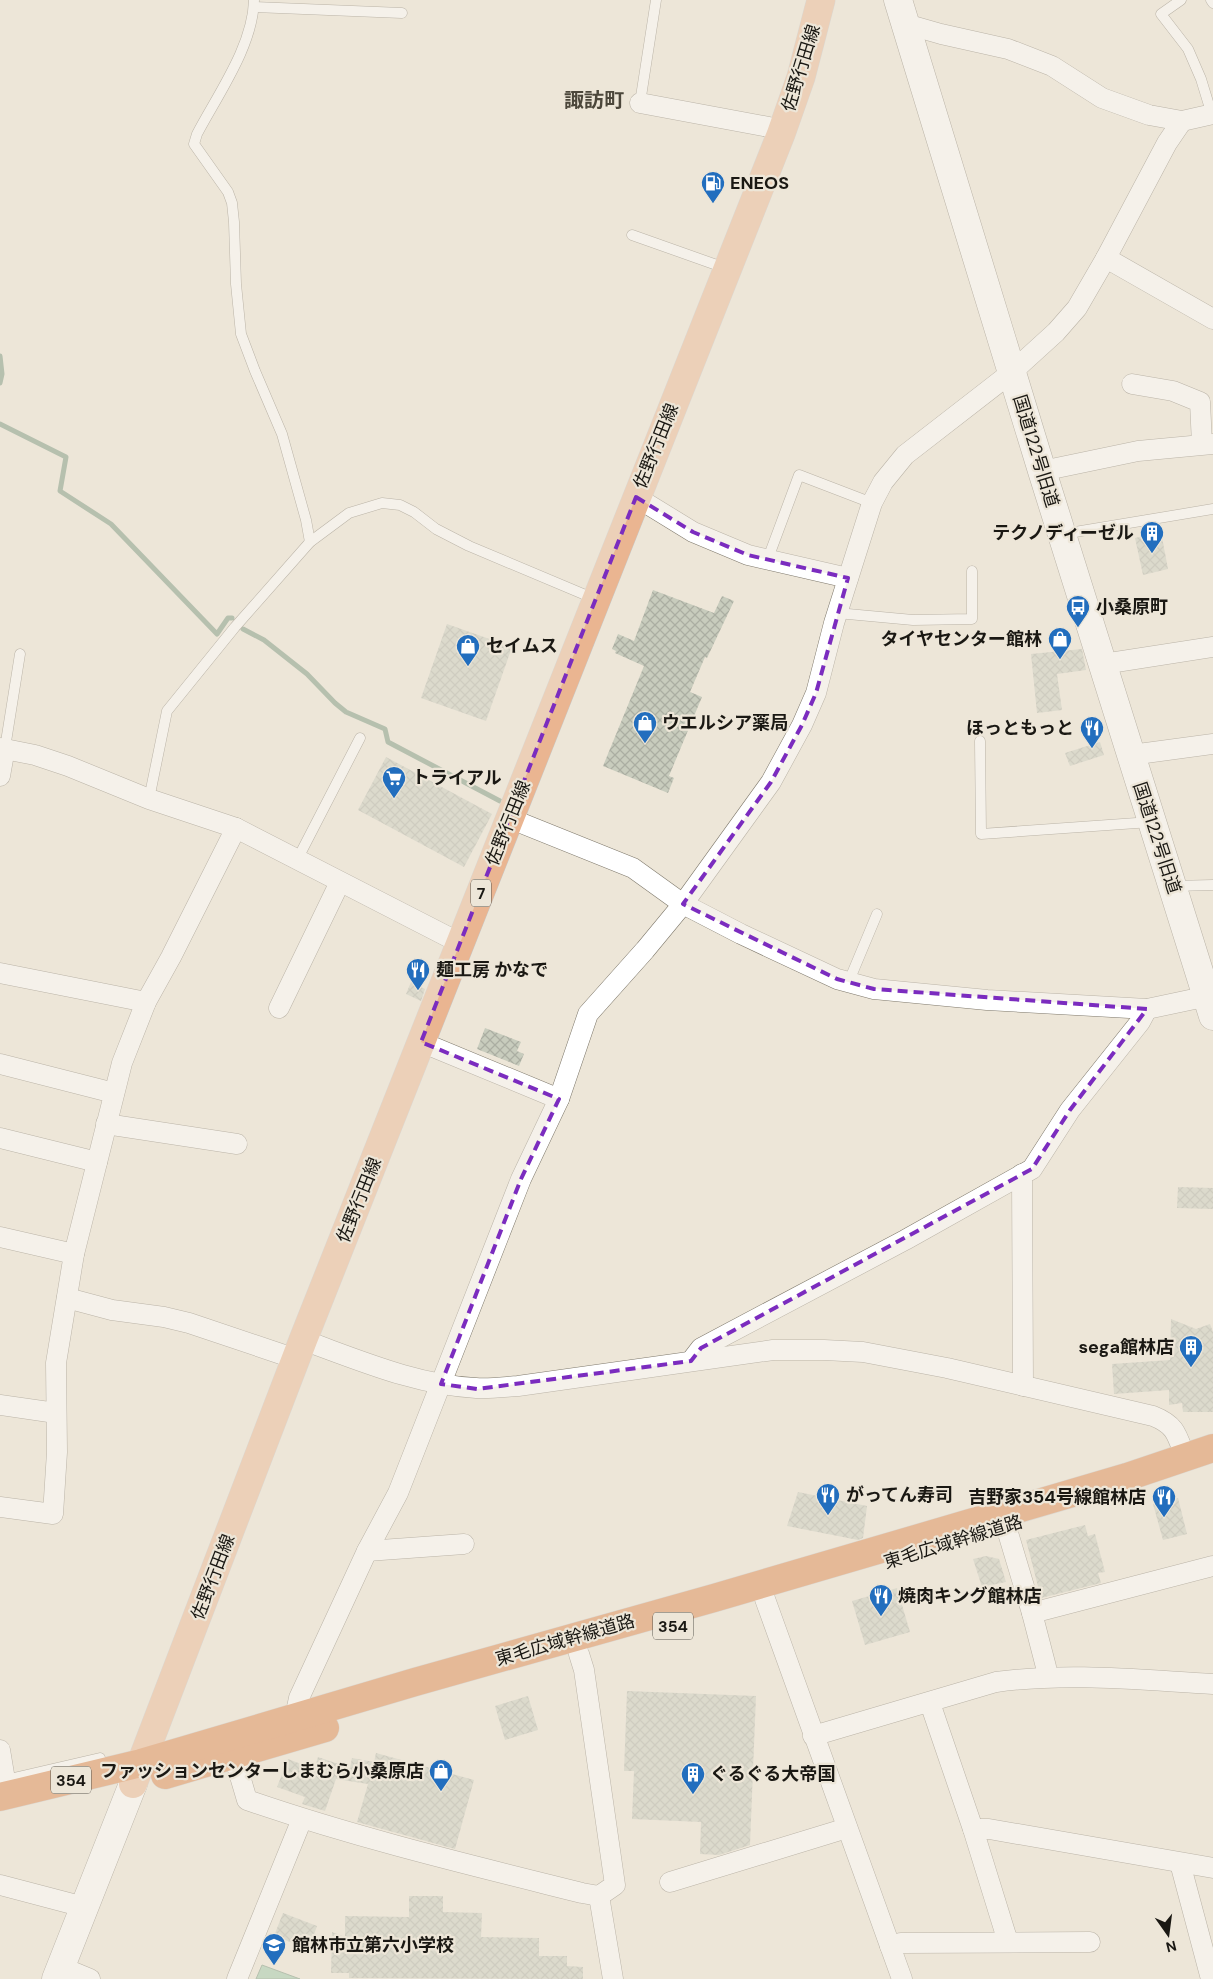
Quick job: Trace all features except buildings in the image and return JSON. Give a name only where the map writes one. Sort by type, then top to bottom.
[{"type":"highway","name":"東毛広域幹線道路","points":[[2,1786],[103,1773],[137,1773],[234,1756],[765,1599],[1213,1448]]},
{"type":"highway","name":"東毛広域幹線道路","points":[[0,1812],[137,1773],[295,1717],[1004,1520],[1213,1467]]},
{"type":"main road","name":"佐野行田線","points":[[137,1773],[299,1349],[781,134],[801,77],[821,0]]},
{"type":"street","points":[[902,12],[940,34],[1008,49],[1052,66],[1102,98],[1149,114],[1182,121],[1212,114]]},
{"type":"street","name":"国道122号旧道","points":[[902,12],[1102,664],[1172,886],[1211,1002]]},
{"type":"street","points":[[640,103],[769,127],[781,134]]},
{"type":"street","points":[[295,1717],[299,1698],[367,1551],[398,1493],[521,1179],[559,1099],[588,1014],[683,904],[771,782],[802,725],[816,693],[848,578],[872,503],[883,482],[905,455],[1012,372],[1056,332],[1077,308],[1106,258],[1167,143],[1182,121]]},
{"type":"street","points":[[1106,258],[1213,319]]},
{"type":"street","points":[[1042,471],[1138,451],[1208,444],[1200,402],[1173,390],[1132,384]]},
{"type":"street","points":[[636,497],[693,532],[748,555],[767,561],[848,578]]},
{"type":"street","points":[[1102,664],[1213,647]]},
{"type":"street","points":[[1131,755],[1213,744]]},
{"type":"street","points":[[0,776],[3,748],[35,755],[68,766],[149,799],[236,828],[460,943]]},
{"type":"street","points":[[510,819],[633,868],[683,904],[741,934],[837,979],[874,989],[978,999],[1147,1009],[1211,1002]]},
{"type":"street","points":[[0,1508],[53,1514],[57,1452],[56,1363],[74,1254],[122,1062],[146,1002],[171,957],[236,828]]},
{"type":"street","points":[[279,1008],[340,882]]},
{"type":"street","points":[[0,973],[146,1002]]},
{"type":"street","points":[[691,1361],[701,1348],[905,1240],[1032,1169],[1070,1110],[1140,1022],[1147,1009]]},
{"type":"street","points":[[421,1042],[559,1099]]},
{"type":"street","points":[[0,1064],[114,1094]]},
{"type":"street","points":[[106,1124],[237,1144]]},
{"type":"street","points":[[0,1138],[97,1162]]},
{"type":"street","points":[[1022,1174],[1023,1386]]},
{"type":"street","points":[[0,1237],[74,1254]]},
{"type":"street","points":[[67,1298],[112,1310],[173,1319],[441,1384],[477,1388],[518,1386],[773,1350],[862,1352],[946,1368],[1153,1416],[1167,1422],[1175,1430],[1185,1457]]},
{"type":"street","points":[[0,1405],[56,1413]]},
{"type":"street","points":[[1004,1520],[1032,1613],[1046,1666],[1047,1677]]},
{"type":"street","points":[[367,1551],[464,1544]]},
{"type":"street","points":[[1032,1613],[1213,1566]]},
{"type":"street","points":[[765,1599],[902,1979]]},
{"type":"street","points":[[234,1756],[247,1800],[302,1819],[398,1846],[599,1896],[615,1885],[584,1670],[579,1654]]},
{"type":"street","points":[[813,1736],[996,1682],[1068,1676],[1213,1684]]},
{"type":"street","points":[[930,1703],[973,1829],[1008,1942]]},
{"type":"street","points":[[0,1750],[2,1786]]},
{"type":"street","points":[[90,1979],[59,1973],[137,1773]]},
{"type":"street","points":[[237,1979],[302,1819]]},
{"type":"street","points":[[670,1882],[847,1828]]},
{"type":"street","points":[[973,1829],[989,1829],[1213,1868]]},
{"type":"street","points":[[1180,1863],[1211,1979]]},
{"type":"street","points":[[0,1885],[84,1907]]},
{"type":"street","points":[[599,1896],[613,1979]]},
{"type":"street","points":[[890,1946],[901,1943],[1090,1942]]},
{"type":"lane","points":[[640,103],[656,0]]},
{"type":"lane","points":[[1181,0],[1161,14],[1188,49],[1202,79],[1212,114]]},
{"type":"lane","points":[[1210,0],[1213,3]]},
{"type":"lane","points":[[310,542],[306,520],[282,434],[241,334],[236,284],[232,203],[228,192],[194,144],[197,134],[243,48],[250,31],[254,3],[402,13]]},
{"type":"lane","points":[[632,235],[728,269]]},
{"type":"lane","points":[[767,561],[799,475],[872,503]]},
{"type":"lane","points":[[149,799],[167,711],[235,627],[310,542],[349,513],[382,503],[400,505],[414,512],[436,529],[469,546],[596,599]]},
{"type":"lane","points":[[1062,534],[1213,509]]},
{"type":"lane","points":[[837,613],[913,620],[972,619],[972,571]]},
{"type":"lane","points":[[3,748],[20,654]]},
{"type":"lane","points":[[296,860],[360,738]]},
{"type":"lane","points":[[980,742],[981,834],[1152,822]]},
{"type":"lane","points":[[1172,886],[1213,886]]},
{"type":"lane","points":[[848,981],[877,914]]},
{"type":"highlighted area","points":[[636,497],[693,532],[748,555],[848,578],[816,693],[802,725],[771,782],[683,904],[837,979],[874,989],[1147,1009],[1070,1110],[1032,1169],[701,1348],[691,1361],[477,1389],[441,1384],[521,1179],[559,1099],[421,1042]]},
{"type":"shaded area","points":[[262,1965],[300,1979],[256,1979]]},
{"type":"waterway","points":[[0,356],[2,374],[0,383]]},
{"type":"waterway","points":[[0,424],[66,457],[60,491],[111,524],[217,634],[228,618],[232,618]]},
{"type":"waterway","points":[[243,629],[264,640],[307,674],[346,712],[385,729],[388,742],[500,801]]},
{"type":"place","name":"ENEOS","points":[[713,204]]},
{"type":"place","name":"テクノディーゼル","points":[[1152,554]]},
{"type":"place","name":"小桑原町","points":[[1078,628]]},
{"type":"place","name":"タイヤセンター館林","points":[[1060,660]]},
{"type":"place","name":"セイムス","points":[[468,667]]},
{"type":"place","name":"ウエルシア薬局","points":[[645,744]]},
{"type":"place","name":"ほっともっと","points":[[1092,749]]},
{"type":"place","name":"トライアル","points":[[394,799]]},
{"type":"place","name":"麺工房 かなで","points":[[418,991]]},
{"type":"place","name":"sega館林店","points":[[1191,1368]]},
{"type":"place","name":"がってん寿司","points":[[828,1516]]},
{"type":"place","name":"吉野家354号線館林店","points":[[1164,1518]]},
{"type":"place","name":"焼肉キング館林店","points":[[881,1617]]},
{"type":"place","name":"ファッションセンターしまむら小桑原店","points":[[441,1792]]},
{"type":"place","name":"ぐるぐる大帝国","points":[[693,1795]]},
{"type":"place","name":"館林市立第六小学校","points":[[274,1966]]},
{"type":"district","name":"諏訪町","points":[[594,100]]}]
